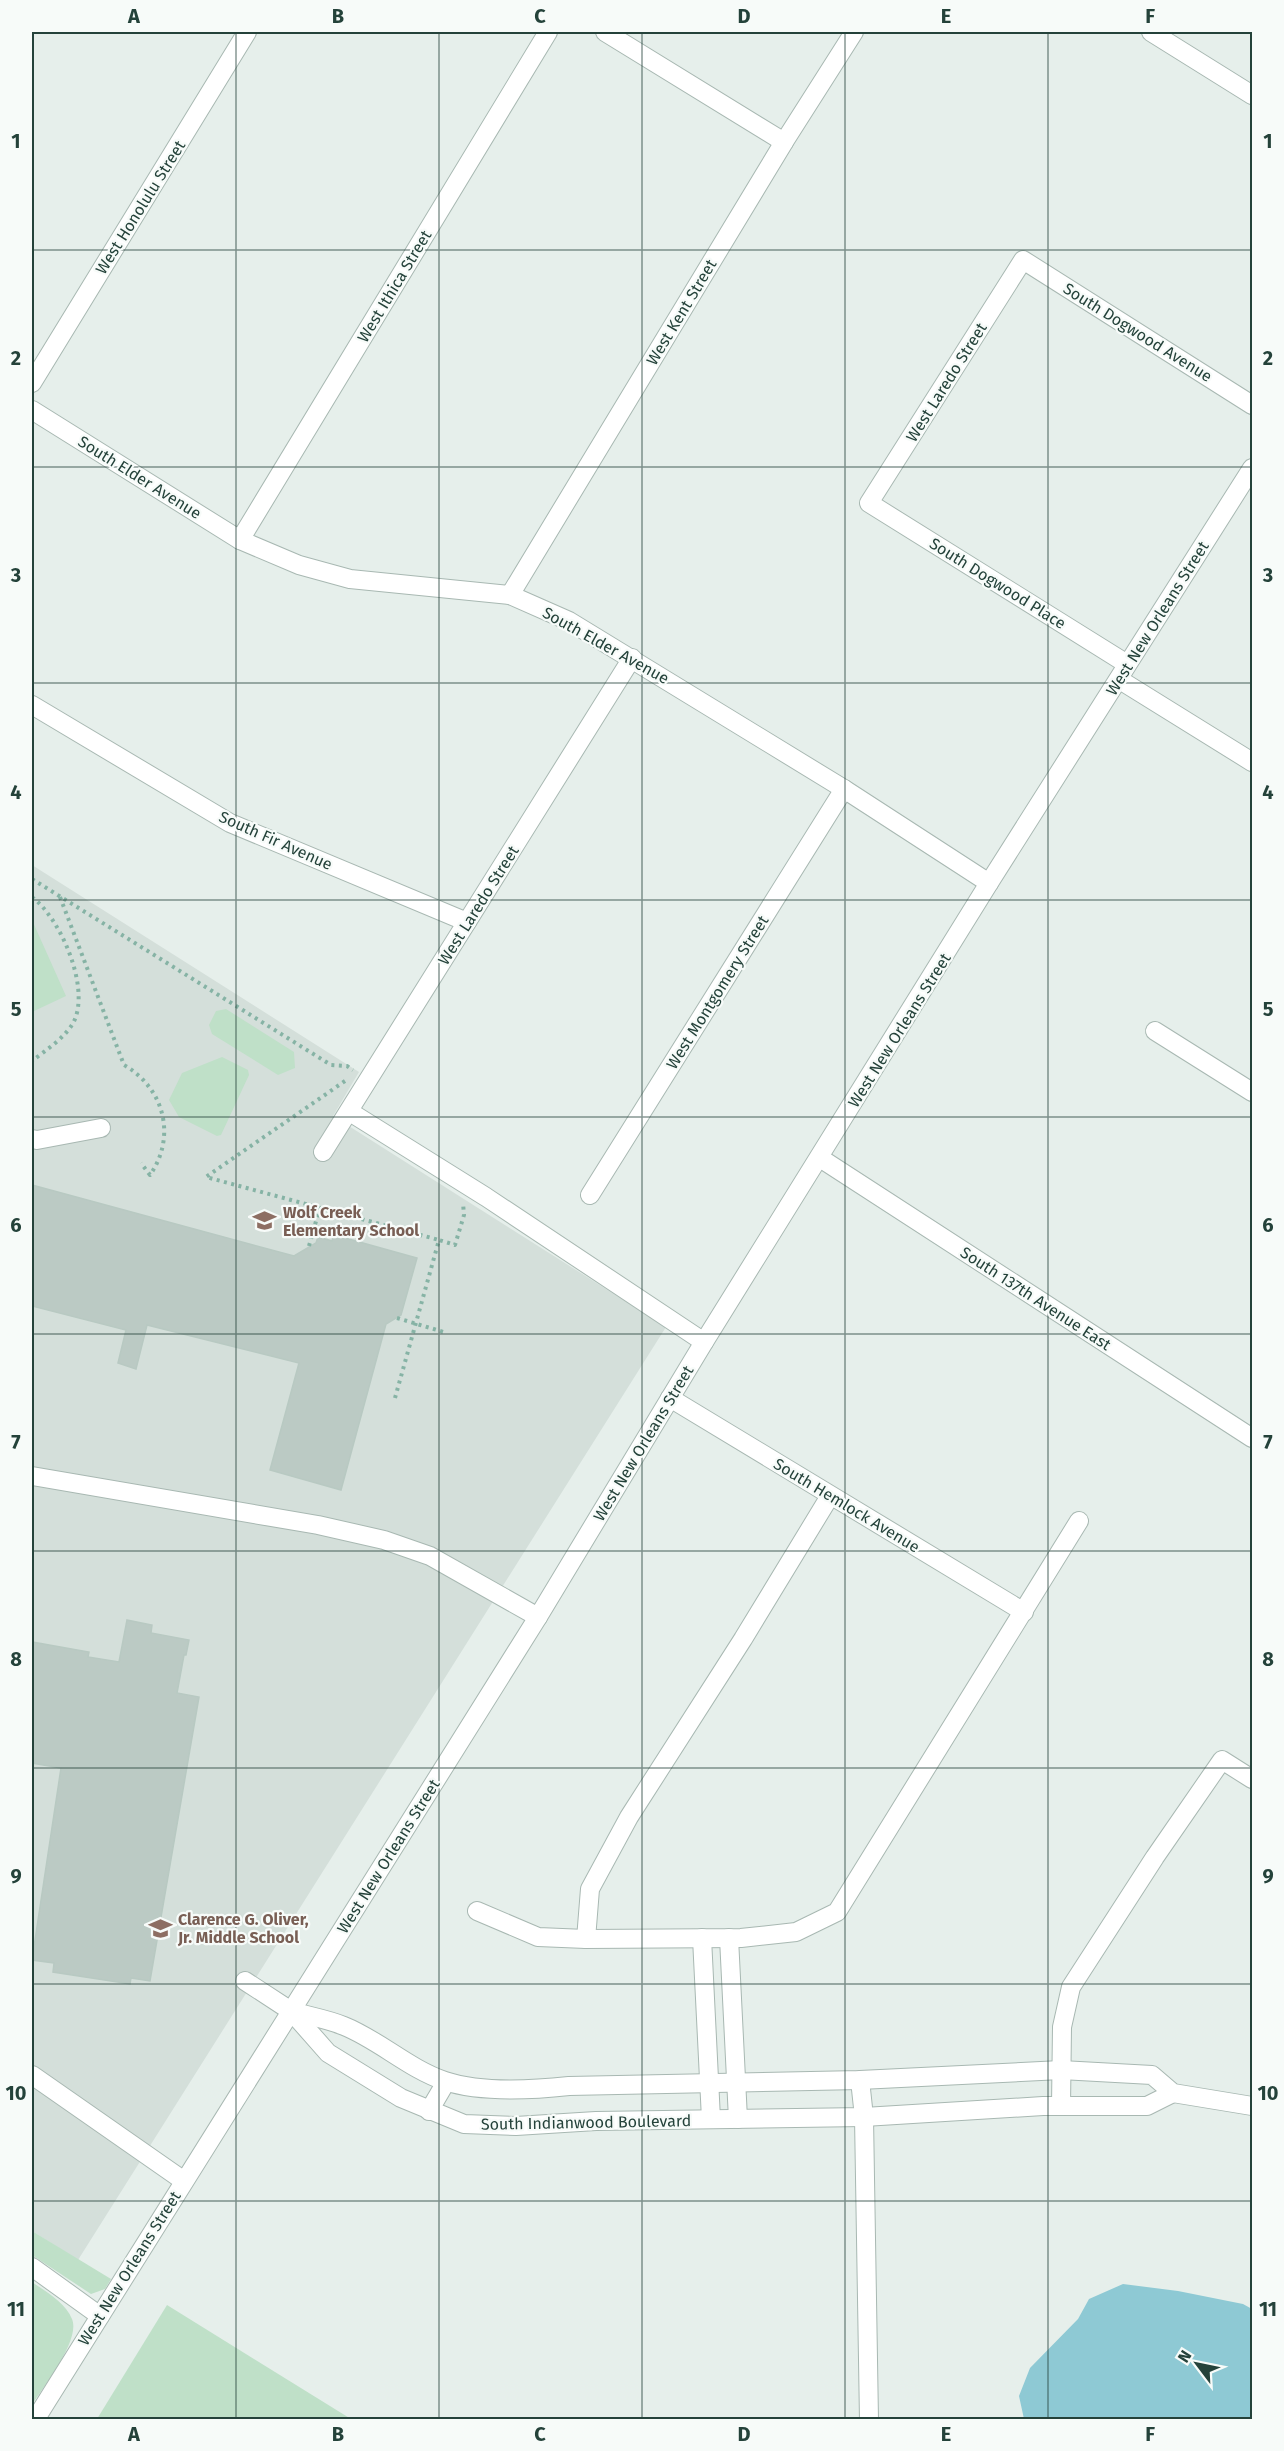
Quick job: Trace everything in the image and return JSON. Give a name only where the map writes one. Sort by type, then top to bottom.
[{"type":"street","name":"West Honolulu Street","points":[[32,383],[248,32]]},
{"type":"street","name":"West Ithica Street","points":[[240,540],[548,32]]},
{"type":"street","points":[[605,32],[784,142]]},
{"type":"street","name":"West Kent Street","points":[[510,595],[784,142],[854,32]]},
{"type":"street","points":[[1151,32],[1252,95]]},
{"type":"street","name":"South Dogwood Avenue","points":[[1023,260],[1252,405]]},
{"type":"street","name":"West Laredo Street","points":[[868,503],[1023,260]]},
{"type":"street","name":"South Elder Avenue","points":[[32,410],[240,540],[299,565],[350,579],[510,595],[569,621],[844,789],[989,883]]},
{"type":"street","name":"West New Orleans Street","points":[[35,2420],[537,1617],[704,1342],[989,883],[1252,468]]},
{"type":"street","name":"South Dogwood Place","points":[[868,503],[1123,672],[1252,762]]},
{"type":"street","name":"West Laredo Street","points":[[323,1152],[632,658]]},
{"type":"street","name":"South Fir Avenue","points":[[32,705],[230,823],[467,922]]},
{"type":"street","name":"West Montgomery Street","points":[[590,1195],[844,789]]},
{"type":"street","points":[[1155,1031],[1252,1092]]},
{"type":"street","points":[[350,1112],[486,1197],[704,1342]]},
{"type":"street","points":[[32,1138],[37,1140],[101,1128]]},
{"type":"street","name":"South 137th Avenue East","points":[[820,1158],[1252,1438]]},
{"type":"street","name":"South Hemlock Avenue","points":[[670,1398],[1024,1612]]},
{"type":"street","points":[[32,1476],[318,1525],[384,1540],[430,1556],[537,1617]]},
{"type":"street","points":[[586,1939],[590,1889],[606,1858],[629,1817],[743,1640],[830,1496]]},
{"type":"street","points":[[477,1911],[538,1937],[586,1939],[729,1938],[796,1932],[837,1912],[1079,1521]]},
{"type":"street","points":[[1061,2106],[1062,2027],[1071,1987],[1136,1886],[1222,1760],[1252,1779]]},
{"type":"street","points":[[702,1938],[711,2120]]},
{"type":"street","points":[[729,1938],[738,2119]]},
{"type":"street","points":[[245,1981],[291,2011]]},
{"type":"street","points":[[706,2008],[733,2007]]},
{"type":"street","name":"South Indianwood Boulevard","points":[[291,2011],[345,2026],[401,2060],[446,2082],[492,2089],[540,2090],[569,2086],[860,2080],[1061,2070],[1152,2076],[1173,2093],[1252,2106]]},
{"type":"street","name":"South Indianwood Boulevard","points":[[291,2011],[328,2053],[401,2098],[464,2124],[516,2126],[864,2117],[1061,2106],[1147,2106],[1173,2093]]},
{"type":"street","points":[[32,2075],[184,2181]]},
{"type":"street","points":[[860,2080],[864,2117],[868,2420]]},
{"type":"street","points":[[429,2111],[446,2082]]},
{"type":"street","points":[[32,2268],[100,2316]]},
{"type":"path","points":[[32,879],[331,1065],[347,1066],[353,1070]]},
{"type":"path","points":[[60,896],[124,1065],[140,1076],[150,1087],[162,1113],[165,1133],[161,1154],[150,1175],[141,1163]]},
{"type":"path","points":[[32,897],[39,902],[59,929],[72,962],[80,992],[75,1019],[57,1042],[32,1061]]},
{"type":"path","points":[[72,962],[82,957]]},
{"type":"path","points":[[347,1079],[206,1177],[456,1245],[465,1207],[460,1198]]},
{"type":"path","points":[[309,1246],[320,1207]]},
{"type":"path","points":[[395,1398],[439,1240]]},
{"type":"path","points":[[397,1318],[447,1333]]},
{"type":"shaded area","points":[[32,865],[359,1072],[333,1116],[666,1327],[78,2260],[32,2231]]},
{"type":"green space","points":[[32,920],[66,996],[32,1012]]},
{"type":"green space","points":[[226,1009],[294,1052],[295,1068],[278,1075],[212,1034],[209,1025],[216,1011]]},
{"type":"green space","points":[[222,1057],[248,1070],[249,1075],[221,1135],[217,1136],[179,1117],[169,1100],[182,1073]]},
{"type":"green space","points":[[32,2231],[111,2279],[105,2289],[91,2294],[32,2255]]},
{"type":"green space","points":[[32,2282],[65,2308],[72,2319],[73,2328],[66,2351],[32,2405]]},
{"type":"green space","points":[[167,2305],[351,2419],[97,2419]]},
{"type":"water","points":[[1123,2284],[1178,2291],[1243,2304],[1252,2309],[1252,2419],[1024,2419],[1019,2396],[1030,2368],[1078,2319],[1089,2299]]},
{"type":"building","points":[[32,1185],[294,1256],[316,1243],[318,1237],[332,1241],[334,1235],[417,1258],[401,1315],[386,1324],[341,1490],[270,1470],[299,1363],[147,1325],[136,1369],[118,1363],[126,1330],[32,1306]]},
{"type":"building","points":[[127,1620],[152,1625],[151,1633],[189,1640],[177,1693],[199,1697],[150,1981],[131,1978],[130,1984],[53,1972],[54,1963],[32,1960],[61,1768],[32,1763],[32,1642],[89,1652],[88,1657],[119,1662]]},
{"type":"place","name":"Wolf Creek Elementary School","points":[[265,1221]]},
{"type":"place","name":"Clarence G. Oliver, Jr. Middle School","points":[[160,1928]]}]
